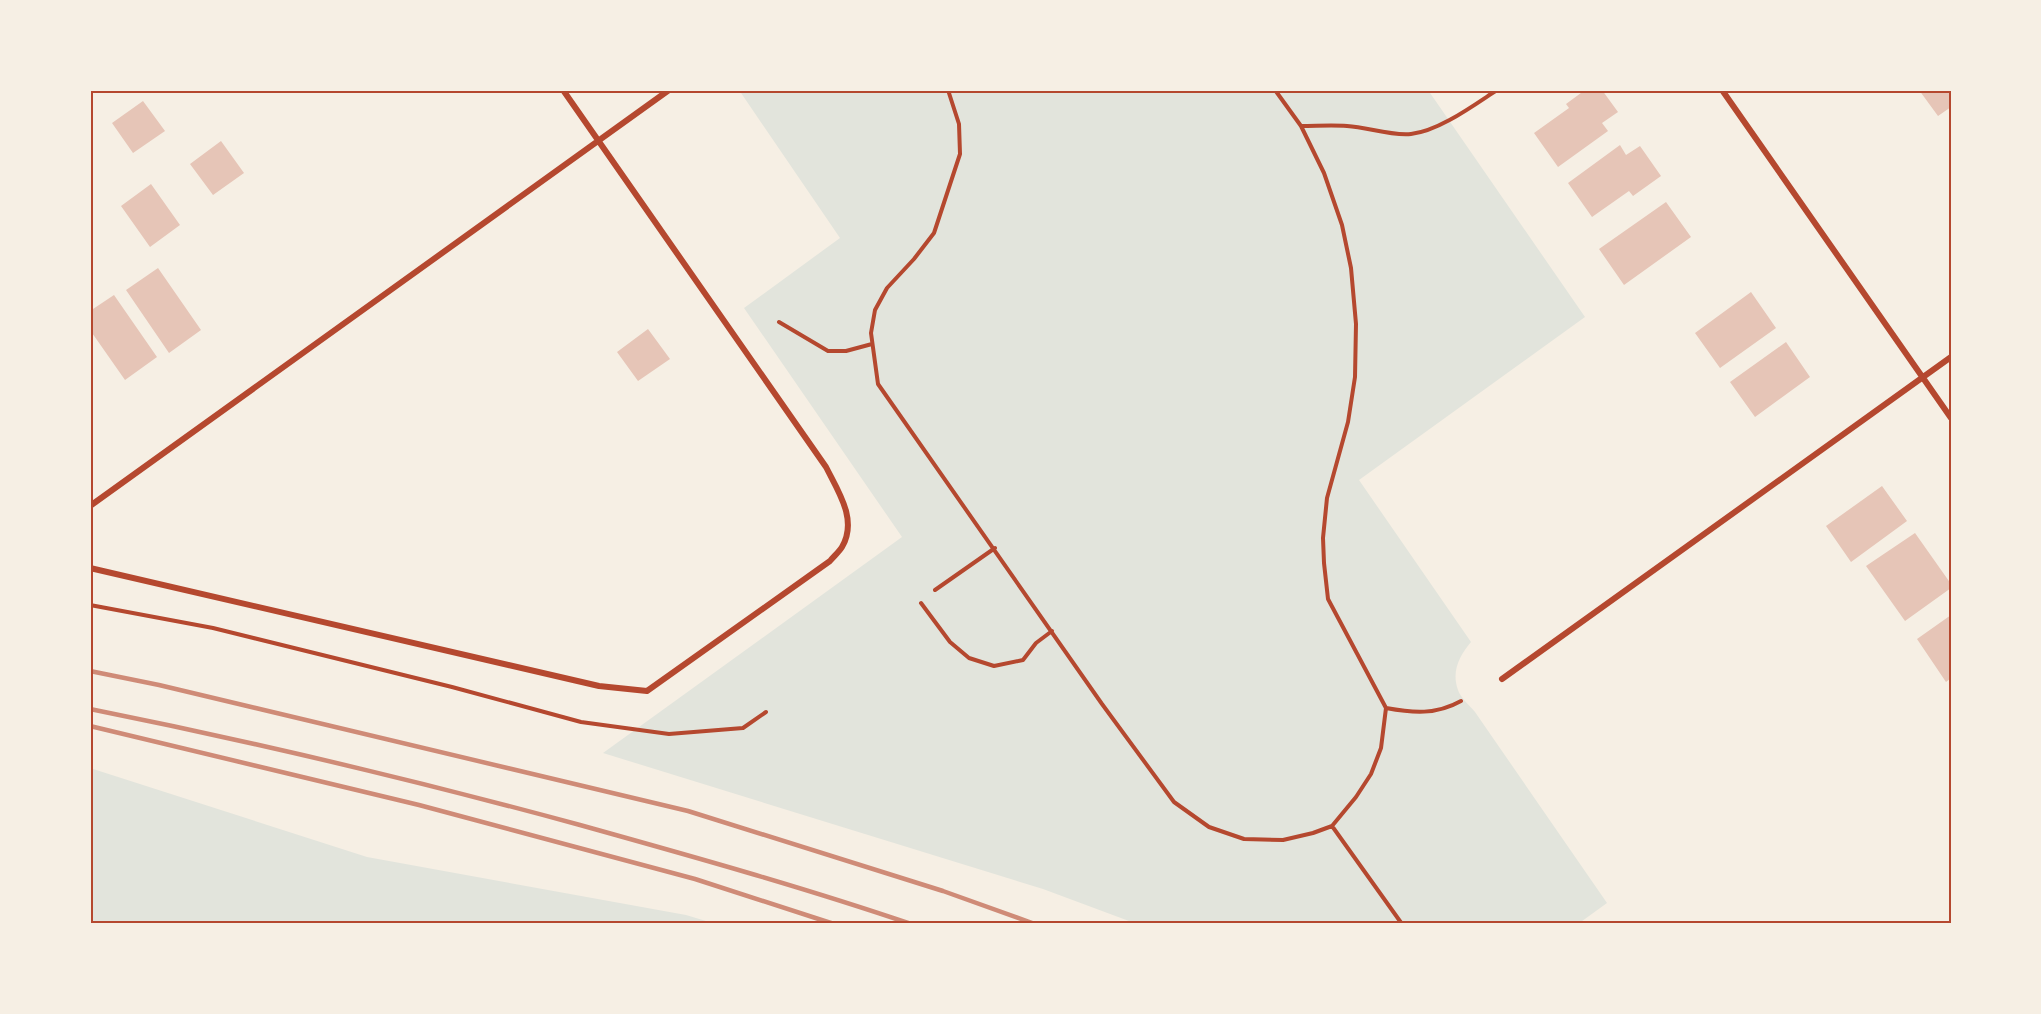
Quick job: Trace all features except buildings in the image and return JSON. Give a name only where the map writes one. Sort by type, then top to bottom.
[{"type":"street","points":[[90,568],[598,686],[647,691],[830,561],[843,547],[849,526],[843,502],[826,467],[563,90]]},
{"type":"street","points":[[90,506],[669,90]]},
{"type":"street","points":[[1722,90],[1951,418]]},
{"type":"street","points":[[1502,679],[1951,357]]},
{"type":"path","points":[[948,90],[959,124],[960,154],[934,233],[887,288],[875,310],[871,333],[878,384],[995,548],[1102,704],[1174,802],[1209,827],[1244,839],[1283,840],[1332,826],[1356,796],[1371,774],[1381,748],[1386,708],[1328,599],[1323,538],[1327,498],[1348,422],[1355,377],[1356,324],[1351,268],[1342,225],[1324,173],[1301,126],[1275,90]]},
{"type":"path","points":[[1301,126],[1347,126],[1392,134],[1412,134],[1435,126],[1497,90]]},
{"type":"path","points":[[779,322],[828,351],[846,351],[872,344]]},
{"type":"path","points":[[935,590],[995,548]]},
{"type":"path","points":[[921,603],[950,642],[969,658],[994,666],[1023,660],[1036,643],[1052,631]]},
{"type":"path","points":[[90,605],[213,628],[452,687],[581,722],[669,734],[742,728],[766,712]]},
{"type":"path","points":[[1386,708],[1417,713],[1446,709],[1461,701]]},
{"type":"path","points":[[1332,826],[1402,924]]},
{"type":"shaded area","points":[[739,90],[1428,90],[1585,317],[1359,480],[1471,642],[1463,652],[1456,670],[1459,693],[1475,712],[1607,903],[1578,924],[1137,924],[1043,889],[603,753],[902,537],[744,308],[840,238]]},
{"type":"shaded area","points":[[90,768],[367,857],[686,915],[716,924],[90,924]]},
{"type":"railway","points":[[90,671],[159,685],[688,811],[943,891],[1035,924]]},
{"type":"railway","points":[[90,709],[275,749],[519,809],[746,872],[911,924]]},
{"type":"railway","points":[[90,726],[419,805],[695,879],[834,924]]}]
